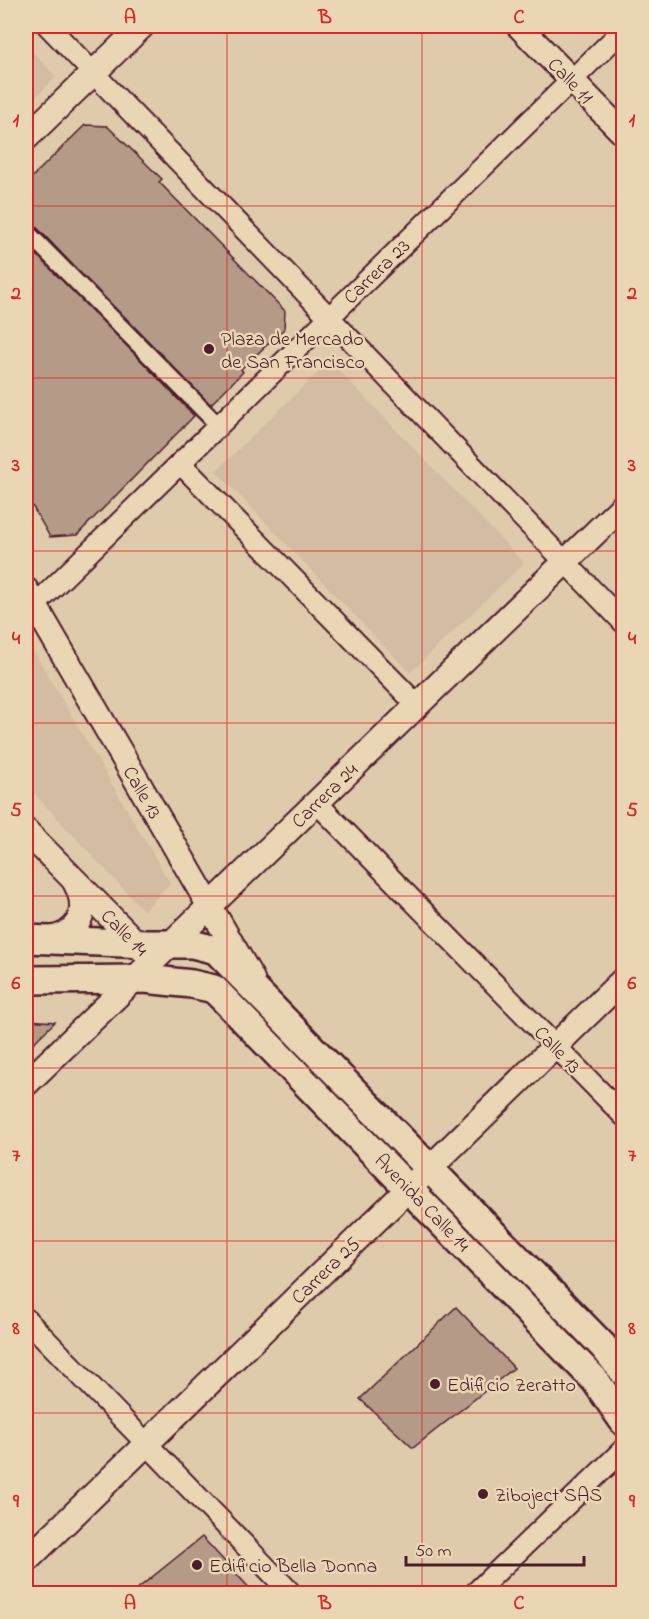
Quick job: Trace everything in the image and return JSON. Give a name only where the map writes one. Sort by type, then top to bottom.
[{"type":"main road","points":[[38,939],[148,957]]},
{"type":"main road","name":"Avenida Calle 14","points":[[624,1372],[603,1346],[216,950],[192,944],[148,957],[175,983],[214,989],[596,1380],[624,1422]]},
{"type":"main road","points":[[26,980],[148,957]]},
{"type":"street","points":[[48,26],[624,623]]},
{"type":"street","points":[[26,138],[142,26]]},
{"type":"street","name":"Calle 11","points":[[519,26],[624,134]]},
{"type":"street","name":"Carrera 23","points":[[28,603],[180,463],[624,29]]},
{"type":"street","points":[[26,231],[218,425]]},
{"type":"street","points":[[180,463],[417,705]]},
{"type":"street","name":"Carrera 24","points":[[26,1084],[148,957],[210,906],[624,505]]},
{"type":"street","name":"Calle 13","points":[[28,603],[261,994]]},
{"type":"street","name":"Calle 13","points":[[316,802],[624,1116]]},
{"type":"street","name":"Calle 14","points":[[26,831],[148,957]]},
{"type":"street","name":"Calle 14","points":[[38,939],[68,933],[81,916],[83,904],[81,892],[75,882]]},
{"type":"street","name":"Carrera 25","points":[[26,1561],[624,979]]},
{"type":"street","points":[[26,1319],[292,1593]]},
{"type":"street","points":[[474,1593],[624,1449]]},
{"type":"shaded area","points":[[26,44],[56,77],[26,107]]},
{"type":"shaded area","points":[[26,216],[106,300],[94,313],[26,243]]},
{"type":"shaded area","points":[[124,316],[210,405],[194,416],[111,329]]},
{"type":"shaded area","points":[[330,361],[524,563],[410,673],[216,471]]},
{"type":"shaded area","points":[[33,650],[170,883],[144,911],[26,785],[26,656]]},
{"type":"building","name":"Plaza de Mercado de San Francisco","points":[[85,125],[107,126],[162,179],[159,182],[285,311],[284,329],[241,369],[243,372],[210,405],[124,316],[111,329],[194,416],[77,535],[50,537],[26,495],[26,243],[94,313],[106,300],[26,216],[26,183]]},
{"type":"building","points":[[26,1020],[55,1022],[26,1050]]},
{"type":"building","name":"Edificio Zeratto","points":[[456,1307],[514,1368],[413,1448],[360,1399]]},
{"type":"building","name":"Edificio Bella Donna","points":[[202,1537],[255,1594],[131,1594]]},
{"type":"place","name":"Plaza de Mercado de San Francisco","points":[[209,349]]},
{"type":"place","name":"Edificio Zeratto","points":[[435,1384]]},
{"type":"place","name":"Ziboject SAS","points":[[483,1494]]},
{"type":"place","name":"Edificio Bella Donna","points":[[197,1565]]}]
